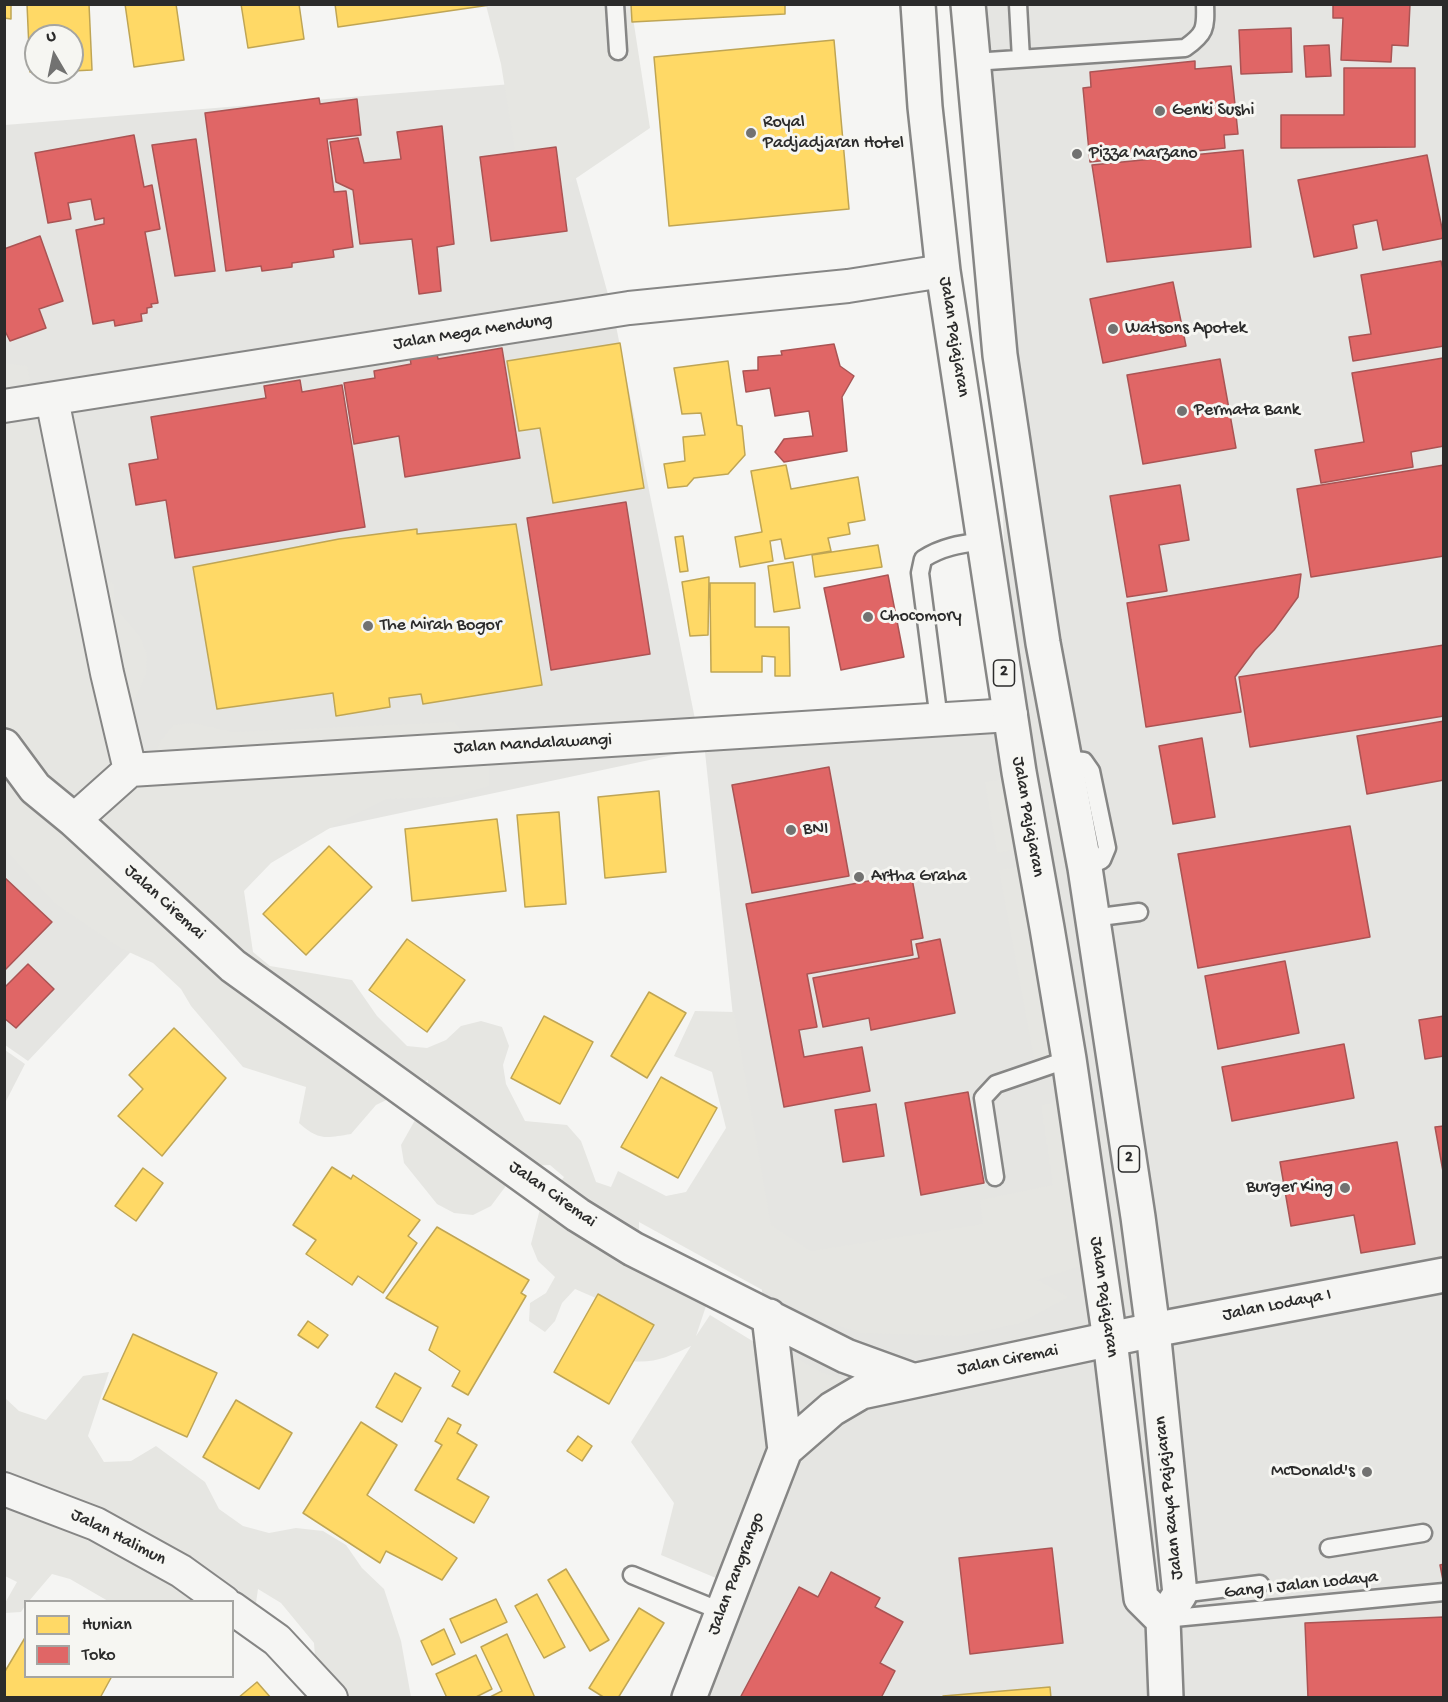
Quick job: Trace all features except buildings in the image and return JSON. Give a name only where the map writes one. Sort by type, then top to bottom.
[{"type":"main road","name":"Jalan Pajajaran","points":[[918,4],[925,107],[943,271],[1018,772],[1069,1059],[1110,1340],[1141,1598],[1172,1607]]},
{"type":"main road","name":"2","points":[[968,4],[1000,355],[1042,643],[1085,868],[1153,1330]]},
{"type":"main road","points":[[4,746],[35,788],[74,820]]},
{"type":"main road","name":"Jalan Ciremai","points":[[74,820],[234,966],[578,1215],[633,1249],[846,1356],[912,1380],[1110,1340]]},
{"type":"main road","name":"Jalan Lodaya I","points":[[1110,1340],[1443,1275]]},
{"type":"main road","name":"Jalan Pangrango","points":[[689,1698],[785,1450],[769,1316]]},
{"type":"main road","name":"Jalan Raya Pajajaran","points":[[1153,1330],[1172,1607],[1166,1698]]},
{"type":"main road","name":"Jalan Pangrango","points":[[785,1450],[832,1409],[861,1392],[912,1380]]},
{"type":"street","name":"Jalan Mega Mendung","points":[[4,406],[629,308],[848,286],[943,271]]},
{"type":"street","points":[[52,399],[107,673],[130,770],[74,820]]},
{"type":"street","name":"Jalan Mandalawangi","points":[[130,770],[1011,715]]},
{"type":"street","name":"Jalan Halimun","points":[[4,1489],[96,1524],[181,1571],[221,1600]]},
{"type":"street","points":[[234,1609],[277,1640],[331,1698]]},
{"type":"lane","points":[[615,4],[618,51]]},
{"type":"lane","points":[[1018,4],[1021,59]]},
{"type":"lane","points":[[973,62],[1185,48],[1201,37],[1205,24],[1205,4]]},
{"type":"lane","points":[[939,720],[920,573],[923,559],[935,551],[952,545],[984,541]]},
{"type":"lane","points":[[1092,918],[1139,912]]},
{"type":"lane","points":[[995,1177],[983,1098],[996,1084],[1069,1059]]},
{"type":"lane","points":[[1329,1548],[1423,1533]]},
{"type":"lane","points":[[632,1575],[723,1612]]},
{"type":"lane","points":[[1172,1607],[1260,1584]]},
{"type":"lane","name":"Gang I Jalan Lodaya","points":[[1172,1607],[1443,1592]]},
{"type":"shaded area","points":[[486,5],[631,5],[650,128],[525,213],[501,64]]},
{"type":"shaded area","points":[[986,5],[1443,5],[1443,1697],[685,1698],[781,1470],[705,752],[1009,696]]},
{"type":"shaded area","points":[[549,81],[614,316],[701,749],[227,850],[28,1061],[5,1045],[5,125]]},
{"type":"shaded area","points":[[5,363],[27,366],[31,386],[24,404],[10,423],[43,419],[94,573],[114,584],[114,605],[140,636],[147,654],[146,674],[130,711],[119,769],[95,820],[126,796],[147,773],[161,740],[173,725],[194,723],[233,732],[455,722],[489,765],[489,786],[451,797],[387,799],[335,825],[271,863],[244,891],[253,952],[270,966],[352,980],[377,1016],[407,1046],[427,1048],[446,1040],[461,1026],[481,1021],[502,1027],[509,1046],[503,1065],[506,1084],[525,1121],[567,1125],[581,1141],[596,1182],[611,1187],[618,1171],[666,1196],[686,1192],[726,1128],[712,1072],[674,1056],[695,1011],[734,1012],[771,1225],[811,1251],[983,1224],[980,1200],[1053,1185],[1041,1105],[1073,1099],[1081,1266],[1037,1280],[1069,1297],[1020,1323],[962,1336],[859,1333],[806,1314],[639,1222],[639,1233],[648,1253],[710,1294],[696,1336],[710,1315],[759,1345],[774,1457],[716,1578],[661,1555],[674,1503],[631,1442],[691,1346],[657,1360],[640,1362],[620,1359],[612,1305],[575,1289],[562,1303],[555,1321],[545,1332],[529,1321],[530,1303],[546,1293],[555,1277],[538,1261],[531,1244],[540,1209],[564,1177],[550,1165],[531,1166],[514,1175],[491,1206],[473,1215],[454,1213],[437,1204],[404,1163],[401,1145],[428,1097],[428,1080],[376,1105],[351,1134],[323,1137],[312,1133],[299,1123],[306,1087],[243,1067],[191,1006],[181,989],[153,963],[120,948],[54,903],[5,850]]},
{"type":"shaded area","points":[[1004,779],[1017,849],[997,853],[985,782]]},
{"type":"shaded area","points":[[1018,867],[1053,1055],[1034,1059],[999,870]]},
{"type":"shaded area","points":[[5,1050],[25,1064],[5,1103]]},
{"type":"shaded area","points":[[783,1351],[823,1373],[865,1385],[789,1430]]},
{"type":"shaded area","points":[[109,1372],[88,1436],[104,1462],[131,1461],[156,1446],[205,1482],[219,1509],[243,1526],[269,1533],[296,1528],[323,1531],[346,1545],[362,1568],[384,1589],[401,1641],[411,1697],[307,1697],[316,1670],[314,1643],[281,1603],[258,1589],[254,1617],[234,1632],[234,1600],[106,1600],[70,1579],[52,1574],[30,1600],[24,1600],[24,1608],[21,1612],[5,1613],[5,1603],[17,1582],[5,1576],[4,1397],[19,1411],[46,1420],[83,1376]]},
{"type":"place","name":"Genki Sushi","points":[[1160,111]]},
{"type":"place","name":"Royal Padjadjaran Hotel","points":[[751,133]]},
{"type":"place","name":"Pizza Marzano","points":[[1077,154]]},
{"type":"place","name":"Watsons Apotek","points":[[1113,329]]},
{"type":"place","name":"Permata Bank","points":[[1182,411]]},
{"type":"place","name":"Chocomory","points":[[868,617]]},
{"type":"place","name":"The Mirah Bogor","points":[[368,626]]},
{"type":"place","name":"BNI","points":[[791,830]]},
{"type":"place","name":"Artha Graha","points":[[859,877]]},
{"type":"place","name":"Burger King","points":[[1345,1188]]},
{"type":"place","name":"McDonald's","points":[[1367,1472]]}]
